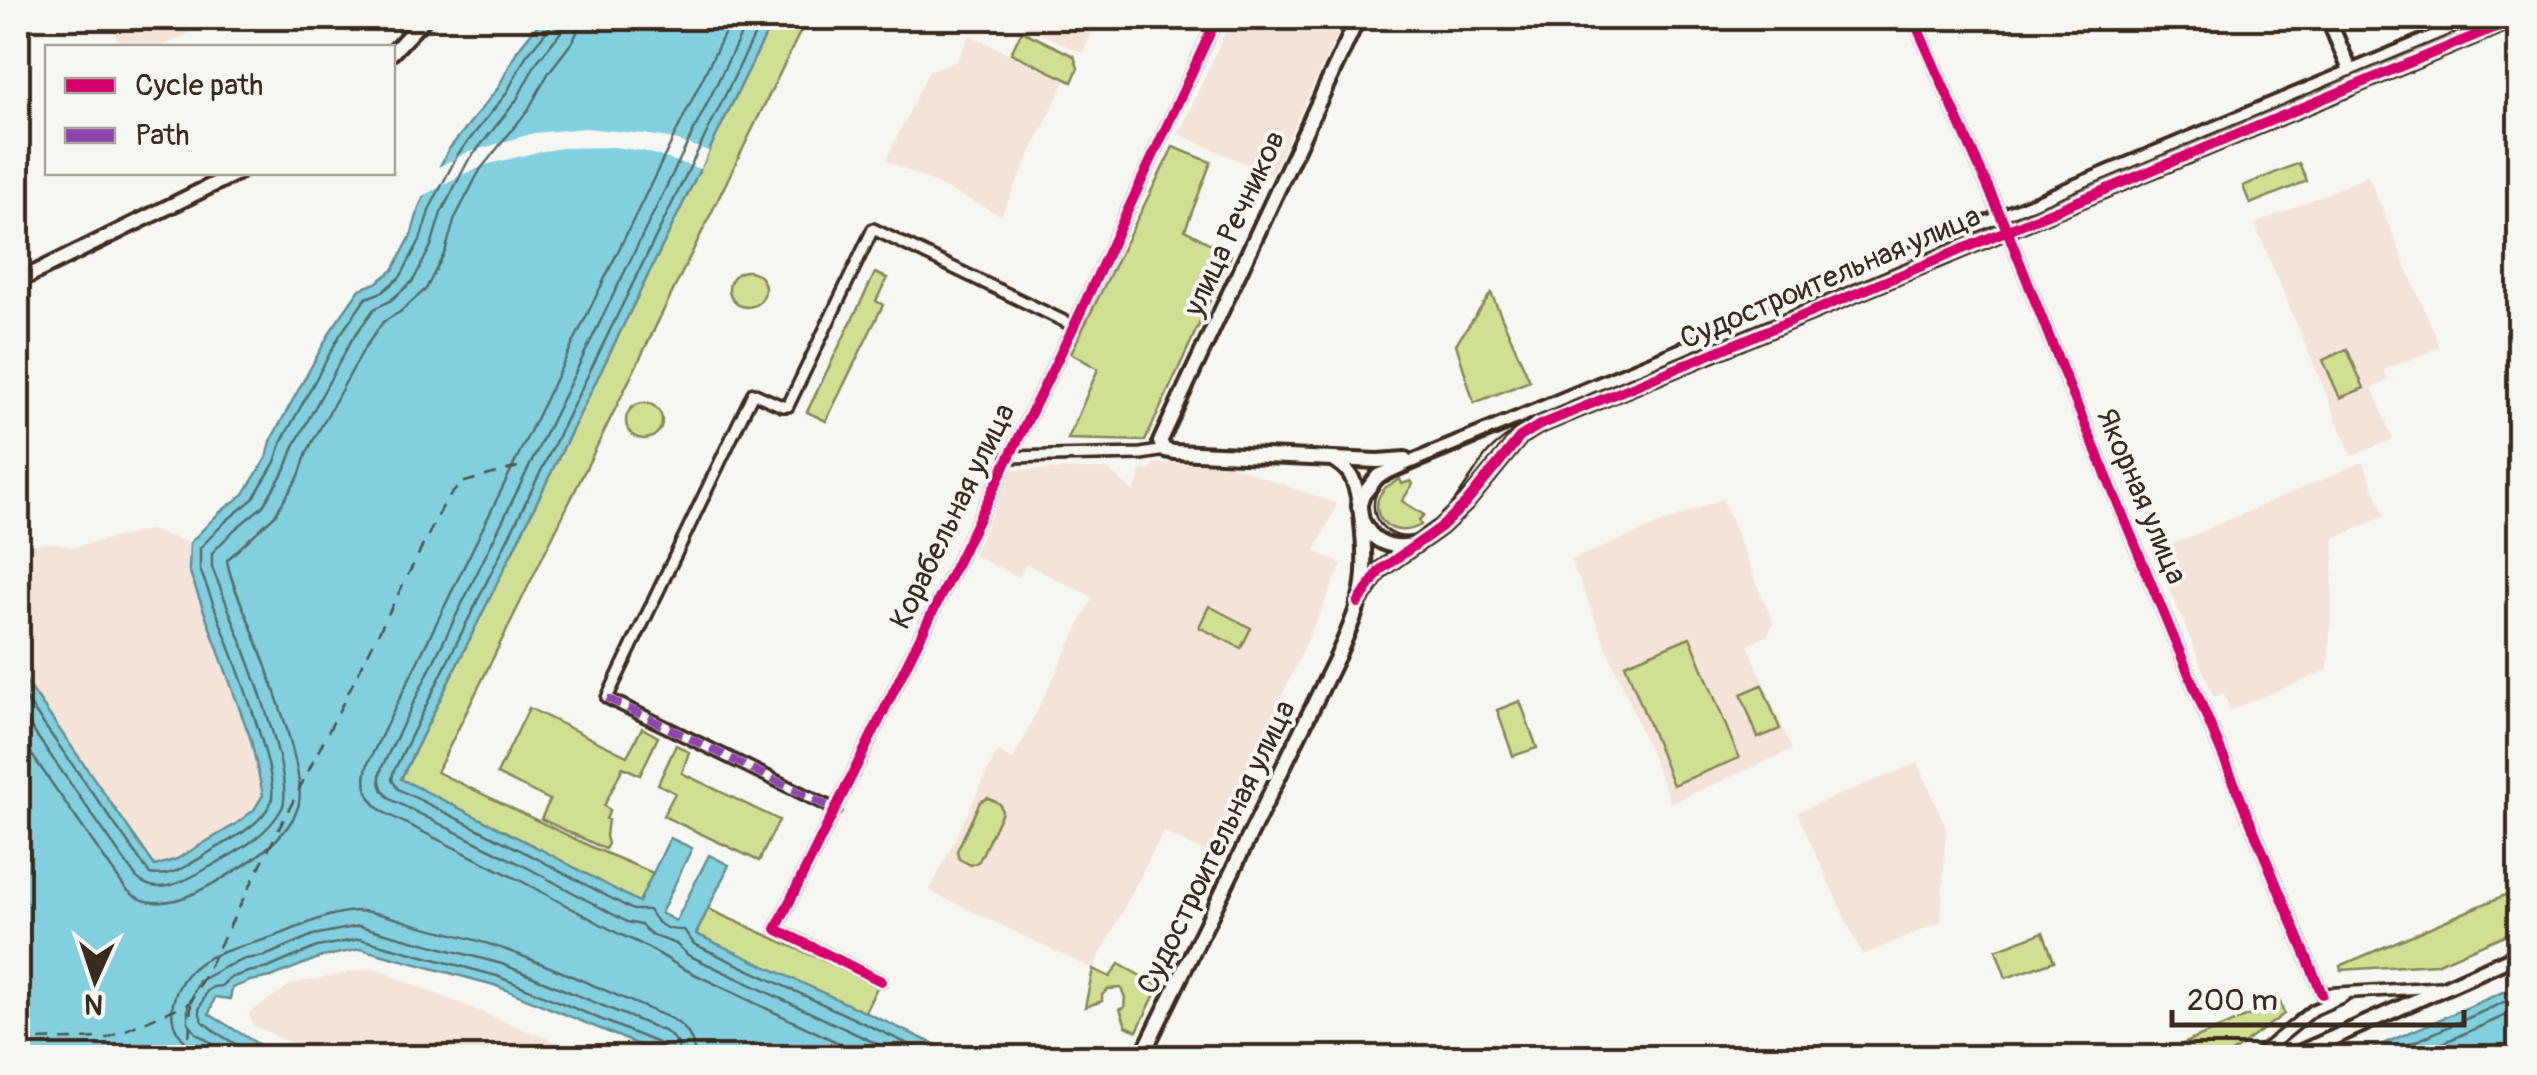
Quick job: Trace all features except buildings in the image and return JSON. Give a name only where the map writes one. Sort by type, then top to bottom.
[{"type":"street","points":[[395,50],[425,18]]},
{"type":"street","name":"Корабельная улица","points":[[881,981],[776,929],[1074,326],[1217,18]]},
{"type":"street","name":"улица Речников","points":[[1166,450],[1160,442],[1162,436],[1358,18]]},
{"type":"street","name":"Якорная улица","points":[[1913,18],[2004,224],[2322,994]]},
{"type":"street","points":[[2328,18],[2354,78]]},
{"type":"street","name":"Судостроительная улица","points":[[2354,78],[2480,18]]},
{"type":"street","name":"Судостроительная улица","points":[[1141,1058],[1338,655],[1358,602],[1380,570],[1441,527],[1466,503],[1520,437],[2004,224],[2354,78],[2518,18]]},
{"type":"street","points":[[18,281],[233,175]]},
{"type":"street","name":"Судостроительная улица","points":[[1428,454],[2004,224]]},
{"type":"street","points":[[836,810],[607,698],[753,393],[788,406],[873,230],[1074,326]]},
{"type":"street","points":[[1495,428],[1508,434],[1511,447]]},
{"type":"street","points":[[1008,457],[1166,450],[1378,461],[1428,454]]},
{"type":"street","points":[[1358,602],[1363,573],[1363,494],[1378,476],[1428,454]]},
{"type":"street","points":[[1330,458],[1350,474],[1366,530],[1374,538],[1396,547],[1420,542]]},
{"type":"street","points":[[2288,1058],[2520,954]]},
{"type":"street","points":[[2313,1010],[2322,994],[2445,987]]},
{"type":"street","points":[[2404,988],[2411,991],[2412,997],[2406,1004]]},
{"type":"street","points":[[2256,1058],[2313,1010],[2351,992]]},
{"type":"shaded area","points":[[108,18],[222,18],[164,45],[120,45]]},
{"type":"shaded area","points":[[1007,18],[1099,18],[1082,53]]},
{"type":"shaded area","points":[[1232,18],[1345,18],[1271,175],[1179,134]]},
{"type":"shaded area","points":[[970,35],[1065,81],[1001,215],[886,160],[929,71],[957,61]]},
{"type":"shaded area","points":[[2368,176],[2440,347],[2384,370],[2388,381],[2372,388],[2393,439],[2352,456],[2255,224]]},
{"type":"shaded area","points":[[2363,462],[2385,516],[2335,538],[2328,670],[2230,710],[2224,693],[2214,697],[2155,552]]},
{"type":"shaded area","points":[[1154,463],[1229,465],[1337,504],[1315,551],[1342,564],[1210,854],[1163,832],[1093,969],[930,891],[997,752],[1013,760],[1093,597],[1026,564],[1019,577],[973,555],[1012,470],[1107,469],[1134,492],[1142,469],[1150,471]]},
{"type":"shaded area","points":[[1722,499],[1773,623],[1768,635],[1748,645],[1792,750],[1671,803],[1571,560]]},
{"type":"shaded area","points":[[149,530],[190,543],[189,570],[251,740],[263,795],[255,810],[236,824],[177,859],[156,866],[18,670],[18,545],[49,543],[73,547]]},
{"type":"shaded area","points":[[1918,763],[1946,828],[1941,922],[1862,955],[1797,812]]},
{"type":"shaded area","points":[[373,968],[592,1057],[321,1057],[253,1025],[249,1013],[292,984]]},
{"type":"green space","points":[[774,18],[807,18],[437,772],[653,873],[639,903],[401,779]]},
{"type":"green space","points":[[1022,31],[1074,56],[1078,68],[1072,82],[1011,53]]},
{"type":"green space","points":[[1173,147],[1211,162],[1185,230],[1231,255],[1145,441],[1068,439],[1098,369],[1071,353]]},
{"type":"green space","points":[[2299,163],[2307,181],[2250,204],[2243,186]]},
{"type":"green space","points":[[747,271],[760,276],[765,289],[760,302],[747,307],[734,302],[729,289],[734,276]]},
{"type":"green space","points":[[875,273],[887,278],[876,301],[883,305],[826,421],[807,412]]},
{"type":"green space","points":[[1491,293],[1530,381],[1474,403],[1456,344]]},
{"type":"green space","points":[[2347,349],[2364,388],[2340,398],[2323,360]]},
{"type":"green space","points":[[644,403],[657,408],[662,421],[657,434],[644,439],[631,434],[626,421],[631,408]]},
{"type":"green space","points":[[1400,479],[1402,484],[1413,484],[1402,501],[1424,515],[1419,520],[1421,525],[1410,530],[1399,530],[1383,522],[1377,506],[1385,488]]},
{"type":"green space","points":[[1209,606],[1251,628],[1241,648],[1199,627]]},
{"type":"green space","points":[[1690,637],[1739,758],[1673,785],[1625,664]]},
{"type":"green space","points":[[1762,685],[1780,729],[1758,738],[1741,694]]},
{"type":"green space","points":[[1520,701],[1537,748],[1513,756],[1497,710]]},
{"type":"green space","points":[[529,708],[627,756],[642,728],[658,737],[640,775],[623,767],[604,806],[610,810],[605,849],[541,819],[550,800],[497,774]]},
{"type":"green space","points":[[676,745],[689,752],[682,773],[779,820],[759,861],[663,816],[675,793],[658,784]]},
{"type":"green space","points":[[988,798],[1000,804],[1002,812],[979,861],[971,865],[959,859],[957,851],[980,802]]},
{"type":"green space","points":[[2519,889],[2519,929],[2436,964],[2341,970],[2340,966]]},
{"type":"green space","points":[[708,909],[878,985],[864,1014],[696,934]]},
{"type":"green space","points":[[2043,932],[2054,961],[2006,978],[1996,950]]},
{"type":"green space","points":[[1119,964],[1159,986],[1137,1031],[1126,1026],[1120,1009],[1124,1008],[1125,998],[1121,988],[1108,989],[1102,1001],[1085,1007],[1093,969],[1110,977]]},
{"type":"green space","points":[[2280,1002],[2284,1014],[2226,1057],[2153,1057]]},
{"type":"water","points":[[543,18],[774,18],[401,779],[639,902],[670,838],[692,848],[661,913],[676,921],[709,855],[729,865],[696,934],[962,1057],[668,1057],[494,985],[361,949],[321,957],[250,981],[232,988],[230,999],[215,997],[209,1014],[279,1057],[18,1057],[18,670],[155,866],[177,859],[254,810],[263,795],[251,740],[189,570],[190,543],[244,494],[332,329],[360,289],[393,270],[449,149],[498,88],[517,51]]},
{"type":"water","points":[[2519,985],[2519,1057],[2353,1057]]},
{"type":"pier","points":[[585,128],[669,138],[709,151],[700,169],[643,151],[562,148],[489,164],[417,199],[432,170],[466,153],[534,133]]},
{"type":"ferry route","points":[[18,1034],[38,1040],[107,1038],[191,1002],[445,502],[461,483],[518,467]]},
{"type":"ferry route","points":[[188,1058],[191,1004]]},
{"type":"tram line","points":[[2490,18],[1406,471],[1380,487],[1374,499],[1374,512],[1385,529],[1401,536],[1416,535],[1444,514],[1486,455],[1516,430],[2507,18]]},
{"type":"marked path","points":[[607,698],[836,810]]},
{"type":"cycle path","points":[[881,981],[776,929],[1074,326],[1217,18]]},
{"type":"cycle path","points":[[1913,18],[2007,230],[2322,994]]},
{"type":"cycle path","points":[[1358,603],[1380,570],[1441,527],[1520,437],[1538,426],[2517,18]]}]
